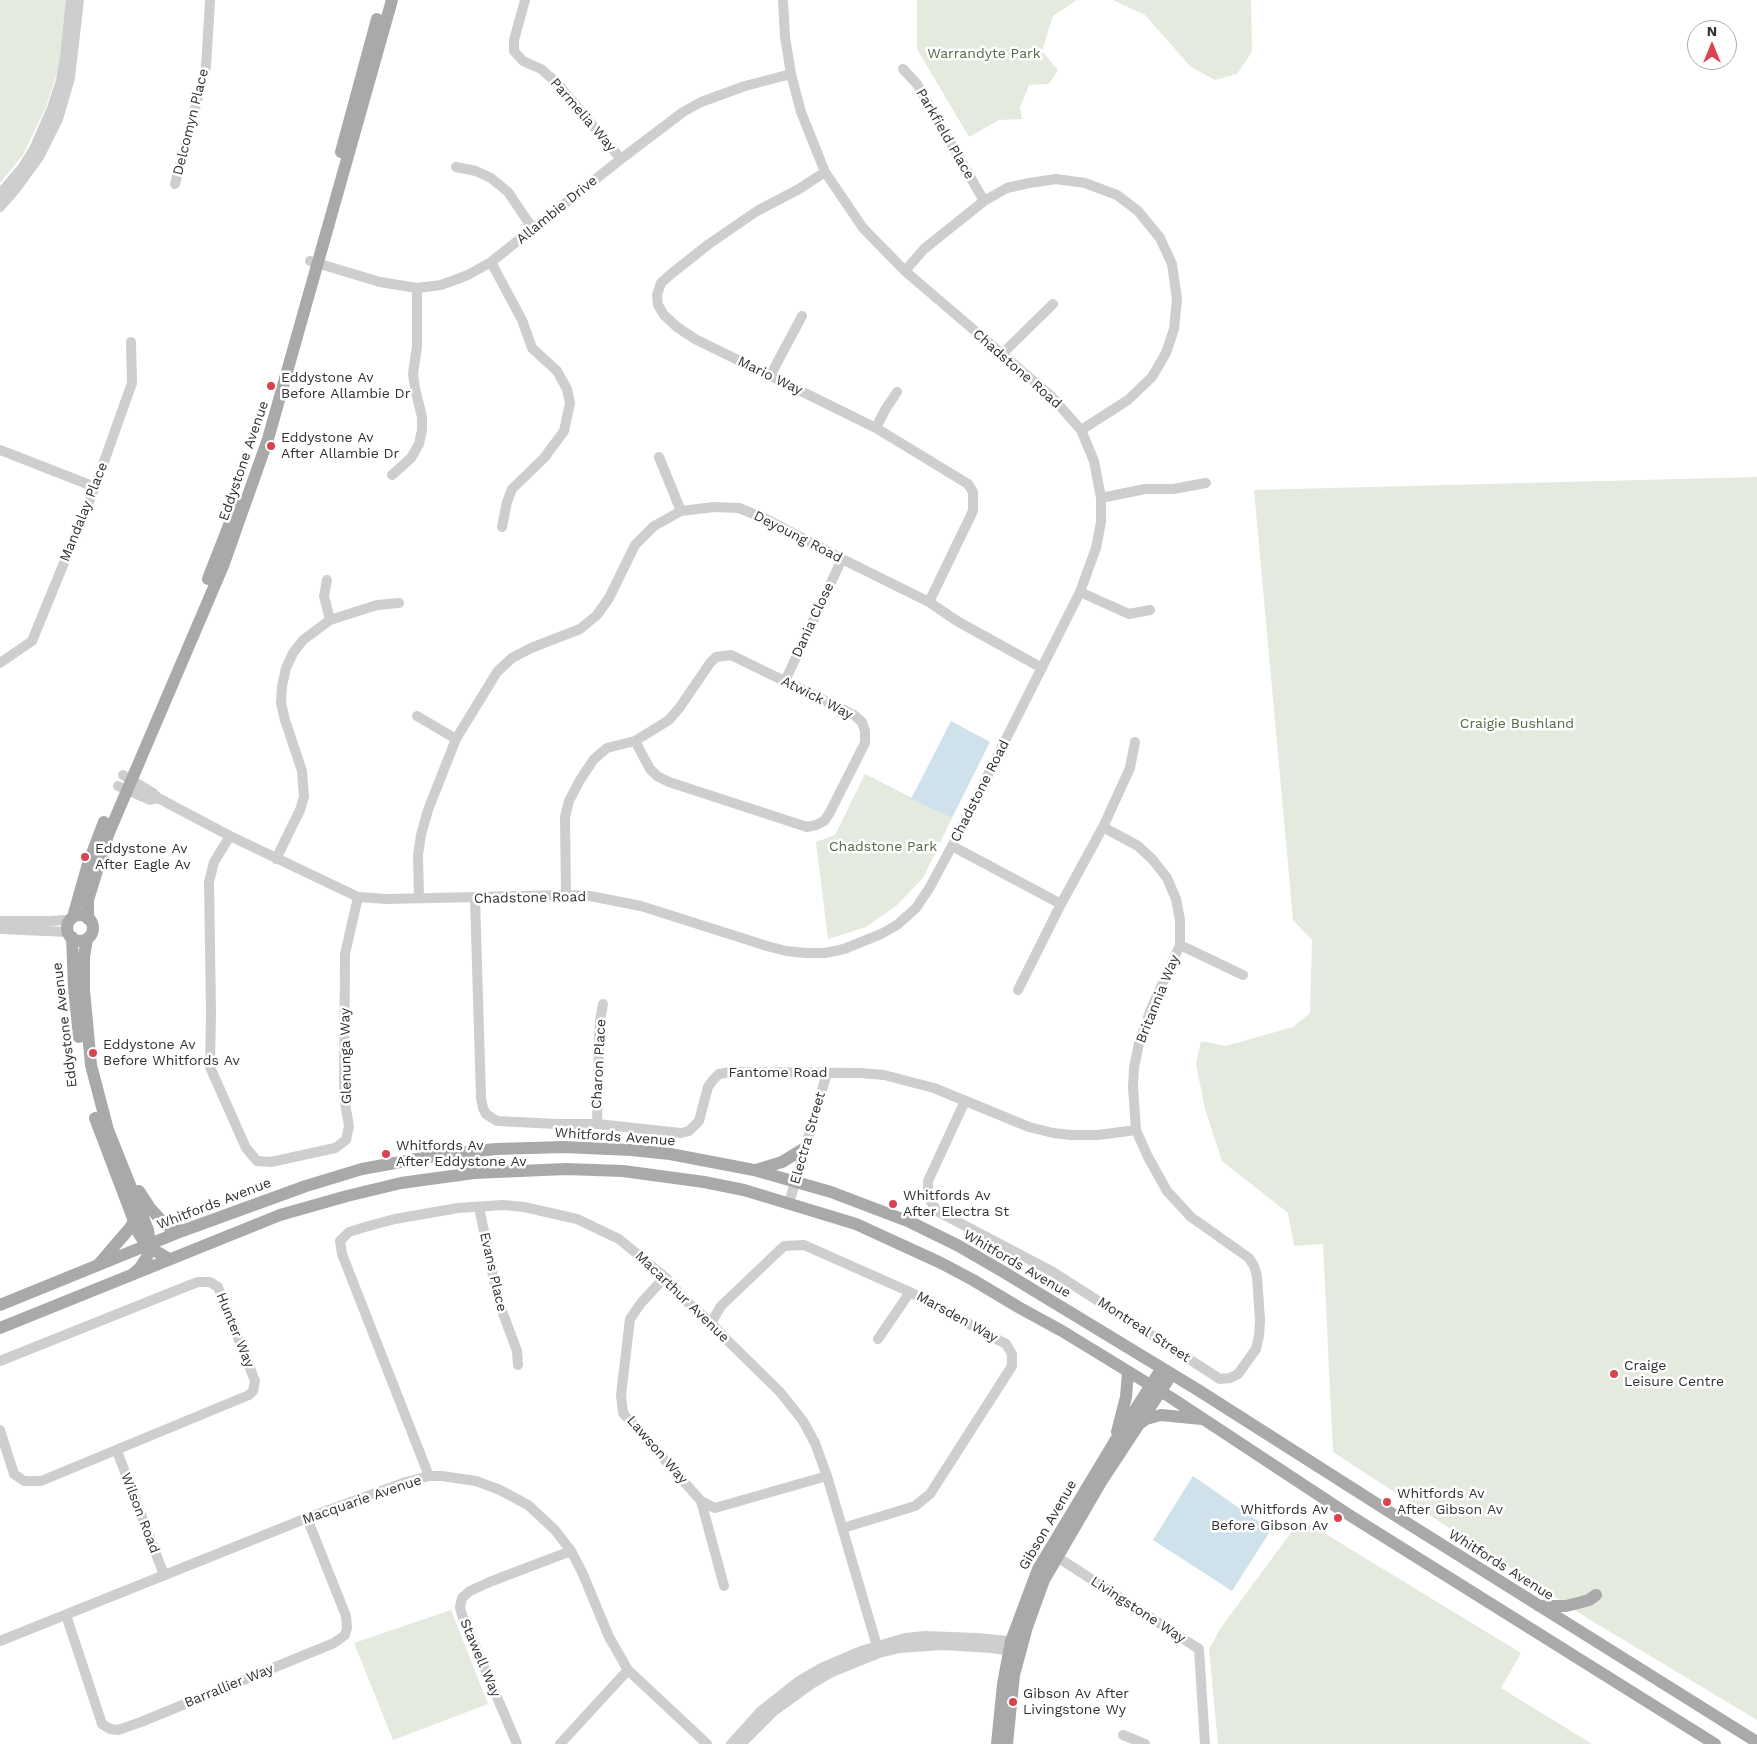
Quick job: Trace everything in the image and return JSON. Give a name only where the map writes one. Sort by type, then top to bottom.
[{"type":"main road","name":"Eddystone Avenue","points":[[314,262],[347,126],[383,0]]},
{"type":"main road","name":"Eddystone Avenue","points":[[149,1246],[139,1234],[101,1138],[86,1086],[76,1009],[71,927],[77,899],[91,856],[125,782],[210,575],[242,490],[314,262],[392,0]]},
{"type":"main road","name":"Eddystone Avenue","points":[[88,919],[88,900],[91,886],[125,782]]},
{"type":"main road","points":[[81,915],[92,923],[93,929],[90,936],[80,941],[71,927],[81,915]]},
{"type":"main road","name":"Eddystone Avenue","points":[[86,939],[84,972],[87,1044],[95,1085],[108,1130],[148,1230],[149,1246]]},
{"type":"main road","points":[[108,1130],[113,1133],[141,1196],[169,1227],[182,1231]]},
{"type":"main road","name":"Whitfords Avenue","points":[[0,1305],[182,1231],[306,1186],[362,1169],[433,1156],[496,1148],[564,1147],[632,1150],[689,1157],[754,1170],[796,1181],[871,1206],[910,1222],[957,1245],[1167,1371],[1757,1742]]},
{"type":"main road","points":[[754,1170],[782,1162],[805,1148]]},
{"type":"main road","points":[[0,1328],[280,1216],[339,1198],[393,1185],[474,1173],[566,1169],[623,1172],[744,1190],[856,1224],[941,1262],[1062,1331],[1204,1419],[1346,1513],[1715,1744]]},
{"type":"main road","points":[[97,1266],[134,1221]]},
{"type":"main road","points":[[128,1277],[139,1269],[147,1257],[149,1246],[169,1259]]},
{"type":"main road","name":"Gibson Avenue","points":[[1053,1554],[1138,1425],[1167,1371]]},
{"type":"main road","points":[[1115,1441],[1126,1397],[1128,1372]]},
{"type":"main road","name":"Gibson Avenue","points":[[997,1744],[1003,1684],[1016,1646],[1053,1554],[1115,1441],[1156,1389]]},
{"type":"main road","points":[[1138,1425],[1146,1418],[1162,1415],[1204,1419]]},
{"type":"main road","points":[[1539,1606],[1578,1604],[1596,1595]]},
{"type":"main road","name":"Gibson Avenue","points":[[1007,1744],[1016,1646]]},
{"type":"street","points":[[0,194],[23,167],[35,147],[52,108],[61,80],[65,58],[71,0]]},
{"type":"street","points":[[0,207],[39,157],[58,119],[70,78],[78,0]]},
{"type":"street","name":"Delcomyn Place","points":[[175,184],[206,67],[210,0]]},
{"type":"street","name":"Parmelia Way","points":[[525,0],[514,40],[514,51],[523,60],[541,69],[556,82],[621,158]]},
{"type":"street","name":"Chadstone Road","points":[[125,782],[153,792],[158,798],[230,836],[358,897],[388,899],[475,898],[566,894],[607,899],[641,906],[786,951],[825,953],[844,949],[881,934],[897,925],[916,908],[930,887],[952,846],[1080,592],[1096,548],[1101,522],[1101,498],[1094,461],[1081,430],[1052,396],[905,271],[863,228],[825,172],[802,112],[791,74],[785,37],[783,0]]},
{"type":"street","name":"Parkfield Place","points":[[903,69],[917,84],[984,201]]},
{"type":"street","name":"Allambie Drive","points":[[314,262],[380,282],[417,288],[442,285],[468,275],[491,262],[621,158],[683,112],[702,102],[745,86],[791,74]]},
{"type":"street","points":[[456,167],[476,171],[491,178],[508,192],[533,229]]},
{"type":"street","name":"Mario Way","points":[[825,172],[799,189],[757,211],[709,244],[661,282],[657,295],[658,305],[664,315],[694,339],[876,428],[968,484],[973,492],[973,510],[929,602]]},
{"type":"street","points":[[905,271],[924,249],[984,201],[1006,188],[1056,179],[1085,183],[1117,195],[1138,211],[1160,238],[1172,264],[1177,299],[1174,329],[1166,353],[1152,377],[1128,400],[1081,430]]},
{"type":"street","points":[[491,262],[522,320],[532,348],[557,371],[567,389],[570,403],[564,431],[544,458],[512,489],[507,502],[502,527]]},
{"type":"street","points":[[392,475],[411,458],[420,444],[422,430],[422,417],[413,374],[417,346],[417,288]]},
{"type":"street","points":[[1002,354],[1053,304]]},
{"type":"street","points":[[770,376],[802,316]]},
{"type":"street","name":"Mandalay Place","points":[[0,663],[32,641],[95,487],[132,383],[131,342]]},
{"type":"street","points":[[876,428],[885,410],[898,392]]},
{"type":"street","points":[[0,450],[95,487]]},
{"type":"street","points":[[659,457],[681,511]]},
{"type":"street","points":[[1101,498],[1144,489],[1173,489],[1206,483]]},
{"type":"street","name":"Deyoung Road","points":[[419,898],[418,855],[421,835],[441,774],[456,739],[497,672],[512,658],[531,648],[580,629],[597,615],[609,598],[635,545],[654,526],[681,511],[714,507],[739,508],[766,519],[929,602],[957,621],[1042,668]]},
{"type":"street","name":"Dania Close","points":[[785,681],[842,559]]},
{"type":"street","points":[[327,580],[324,596],[330,620]]},
{"type":"street","points":[[1080,592],[1130,614],[1150,610]]},
{"type":"street","points":[[276,859],[300,810],[304,797],[302,771],[281,703],[286,668],[293,653],[303,640],[330,620],[376,605],[399,603]]},
{"type":"street","name":"Atwick Way","points":[[566,894],[565,817],[568,801],[580,780],[594,759],[607,748],[635,741],[668,720],[680,707],[716,657],[731,656],[854,715],[862,722],[865,731],[865,743],[829,814],[824,821],[807,827],[669,782],[657,776],[650,769],[635,741]]},
{"type":"street","points":[[417,716],[456,739]]},
{"type":"street","points":[[1018,990],[1103,826],[1130,768],[1135,742]]},
{"type":"street","name":"Britannia Way","points":[[1103,826],[1138,846],[1153,860],[1167,878],[1176,899],[1180,920],[1180,946],[1151,1009],[1139,1043],[1134,1068],[1133,1087],[1136,1130],[1151,1164],[1168,1191],[1191,1217],[1249,1258],[1257,1276],[1260,1320],[1256,1348],[1238,1374],[1230,1378],[1220,1379]]},
{"type":"street","name":"Glenunga Way","points":[[230,836],[214,862],[208,882],[211,1013],[210,1067],[246,1148],[257,1161],[271,1162],[336,1148],[346,1140],[349,1126],[344,1097],[345,954],[358,897]]},
{"type":"street","points":[[952,846],[1061,904]]},
{"type":"street","name":"Fantome Road","points":[[475,898],[483,1108],[491,1118],[497,1121],[597,1124],[681,1132],[689,1131],[700,1121],[708,1087],[719,1074],[731,1072],[861,1073],[884,1075],[934,1088],[1030,1127],[1053,1133],[1098,1135],[1136,1130]]},
{"type":"street","points":[[0,921],[51,922],[64,920],[71,927]]},
{"type":"street","points":[[0,929],[71,927]]},
{"type":"street","points":[[1180,946],[1243,975]]},
{"type":"street","name":"Charon Place","points":[[597,1124],[600,1021],[603,1004]]},
{"type":"street","name":"Electra Street","points":[[789,1203],[827,1073]]},
{"type":"street","name":"Montreal Street","points":[[964,1101],[928,1181],[928,1197],[937,1211],[1053,1272],[1220,1379]]},
{"type":"street","name":"Macarthur Avenue","points":[[430,1476],[342,1254],[340,1241],[349,1232],[395,1219],[479,1207],[524,1206],[577,1219],[619,1239],[665,1277],[684,1299],[711,1323],[780,1392],[803,1421],[815,1443],[827,1476],[844,1528],[878,1649]]},
{"type":"street","name":"Evans Place","points":[[479,1207],[498,1300],[517,1351],[518,1365]]},
{"type":"street","name":"Marsden Way","points":[[711,1323],[721,1306],[784,1246],[804,1245],[910,1292],[1006,1344],[1012,1354],[1012,1366],[930,1494],[915,1506],[844,1528]]},
{"type":"street","name":"Lawson Way","points":[[665,1277],[641,1303],[630,1319],[621,1395],[623,1413],[701,1502]]},
{"type":"street","name":"Hunter Way","points":[[0,1361],[198,1282],[210,1282],[218,1287],[255,1381],[253,1391],[249,1394],[41,1481],[24,1481],[14,1474],[0,1430]]},
{"type":"street","points":[[878,1339],[910,1292]]},
{"type":"street","name":"Wilson Road","points":[[116,1451],[164,1575]]},
{"type":"street","name":"Macquarie Avenue","points":[[0,1641],[307,1518],[406,1482],[430,1476],[442,1476],[476,1481],[500,1490],[528,1505],[555,1530],[571,1551],[582,1572],[609,1638],[628,1670],[706,1744]]},
{"type":"street","points":[[701,1502],[715,1508],[827,1476]]},
{"type":"street","points":[[701,1502],[724,1586]]},
{"type":"street","name":"Barrallier Way","points":[[66,1615],[102,1724],[110,1729],[118,1730],[150,1718],[334,1643],[345,1635],[347,1628],[346,1616],[307,1518]]},
{"type":"street","name":"Stawell Way","points":[[517,1744],[462,1615],[460,1606],[462,1598],[470,1590],[571,1551]]},
{"type":"street","name":"Livingstone Way","points":[[1053,1554],[1199,1649],[1205,1744]]},
{"type":"street","points":[[731,1744],[760,1712],[799,1681],[844,1657],[878,1649],[928,1645],[1016,1646]]},
{"type":"street","points":[[741,1744],[774,1711],[813,1683],[878,1649]]},
{"type":"street","points":[[560,1744],[628,1670]]},
{"type":"street","points":[[1124,1735],[1145,1744]]},
{"type":"green space","points":[[0,0],[70,0],[60,64],[46,107],[23,155],[0,183]]},
{"type":"green space","name":"Warrandyte Park","points":[[917,0],[1077,0],[1053,16],[1042,51],[1058,70],[1049,84],[1029,85],[1020,108],[1022,119],[999,120],[969,137],[917,49]]},
{"type":"green space","points":[[1113,0],[1251,0],[1252,52],[1237,74],[1215,80],[1191,67],[1145,15]]},
{"type":"green space","name":"Craigie Bushland","points":[[1757,477],[1757,1720],[1587,1618],[1333,1452],[1323,1244],[1294,1246],[1288,1213],[1222,1161],[1205,1109],[1196,1064],[1201,1041],[1226,1046],[1293,1027],[1310,1013],[1312,940],[1293,920],[1254,490]]},
{"type":"green space","name":"Chadstone Park","points":[[865,774],[952,818],[923,878],[897,905],[866,927],[828,939],[816,842],[835,835]]},
{"type":"green space","points":[[1301,1519],[1521,1653],[1501,1688],[1592,1744],[1218,1744],[1209,1649],[1220,1629]]},
{"type":"green space","points":[[451,1610],[488,1704],[393,1740],[354,1643]]},
{"type":"shaded area","points":[[951,721],[990,742],[952,818],[911,799]]},
{"type":"shaded area","points":[[1193,1476],[1271,1530],[1232,1591],[1153,1540]]},
{"type":"place","name":"Eddystone Av Before Allambie Dr","points":[[271,386]]},
{"type":"place","name":"Eddystone Av After Allambie Dr","points":[[271,446]]},
{"type":"place","name":"Eddystone Av After Eagle Av","points":[[85,857]]},
{"type":"place","name":"Eddystone Av Before Whitfords Av","points":[[93,1053]]},
{"type":"place","name":"Whitfords Av After Eddystone Av","points":[[386,1154]]},
{"type":"place","name":"Whitfords Av After Electra St","points":[[893,1204]]},
{"type":"place","name":"Craige Leisure Centre","points":[[1614,1374]]},
{"type":"place","name":"Whitfords Av After Gibson Av","points":[[1387,1502]]},
{"type":"place","name":"Whitfords Av Before Gibson Av","points":[[1338,1518]]},
{"type":"place","name":"Gibson Av After Livingstone Wy","points":[[1013,1702]]}]
